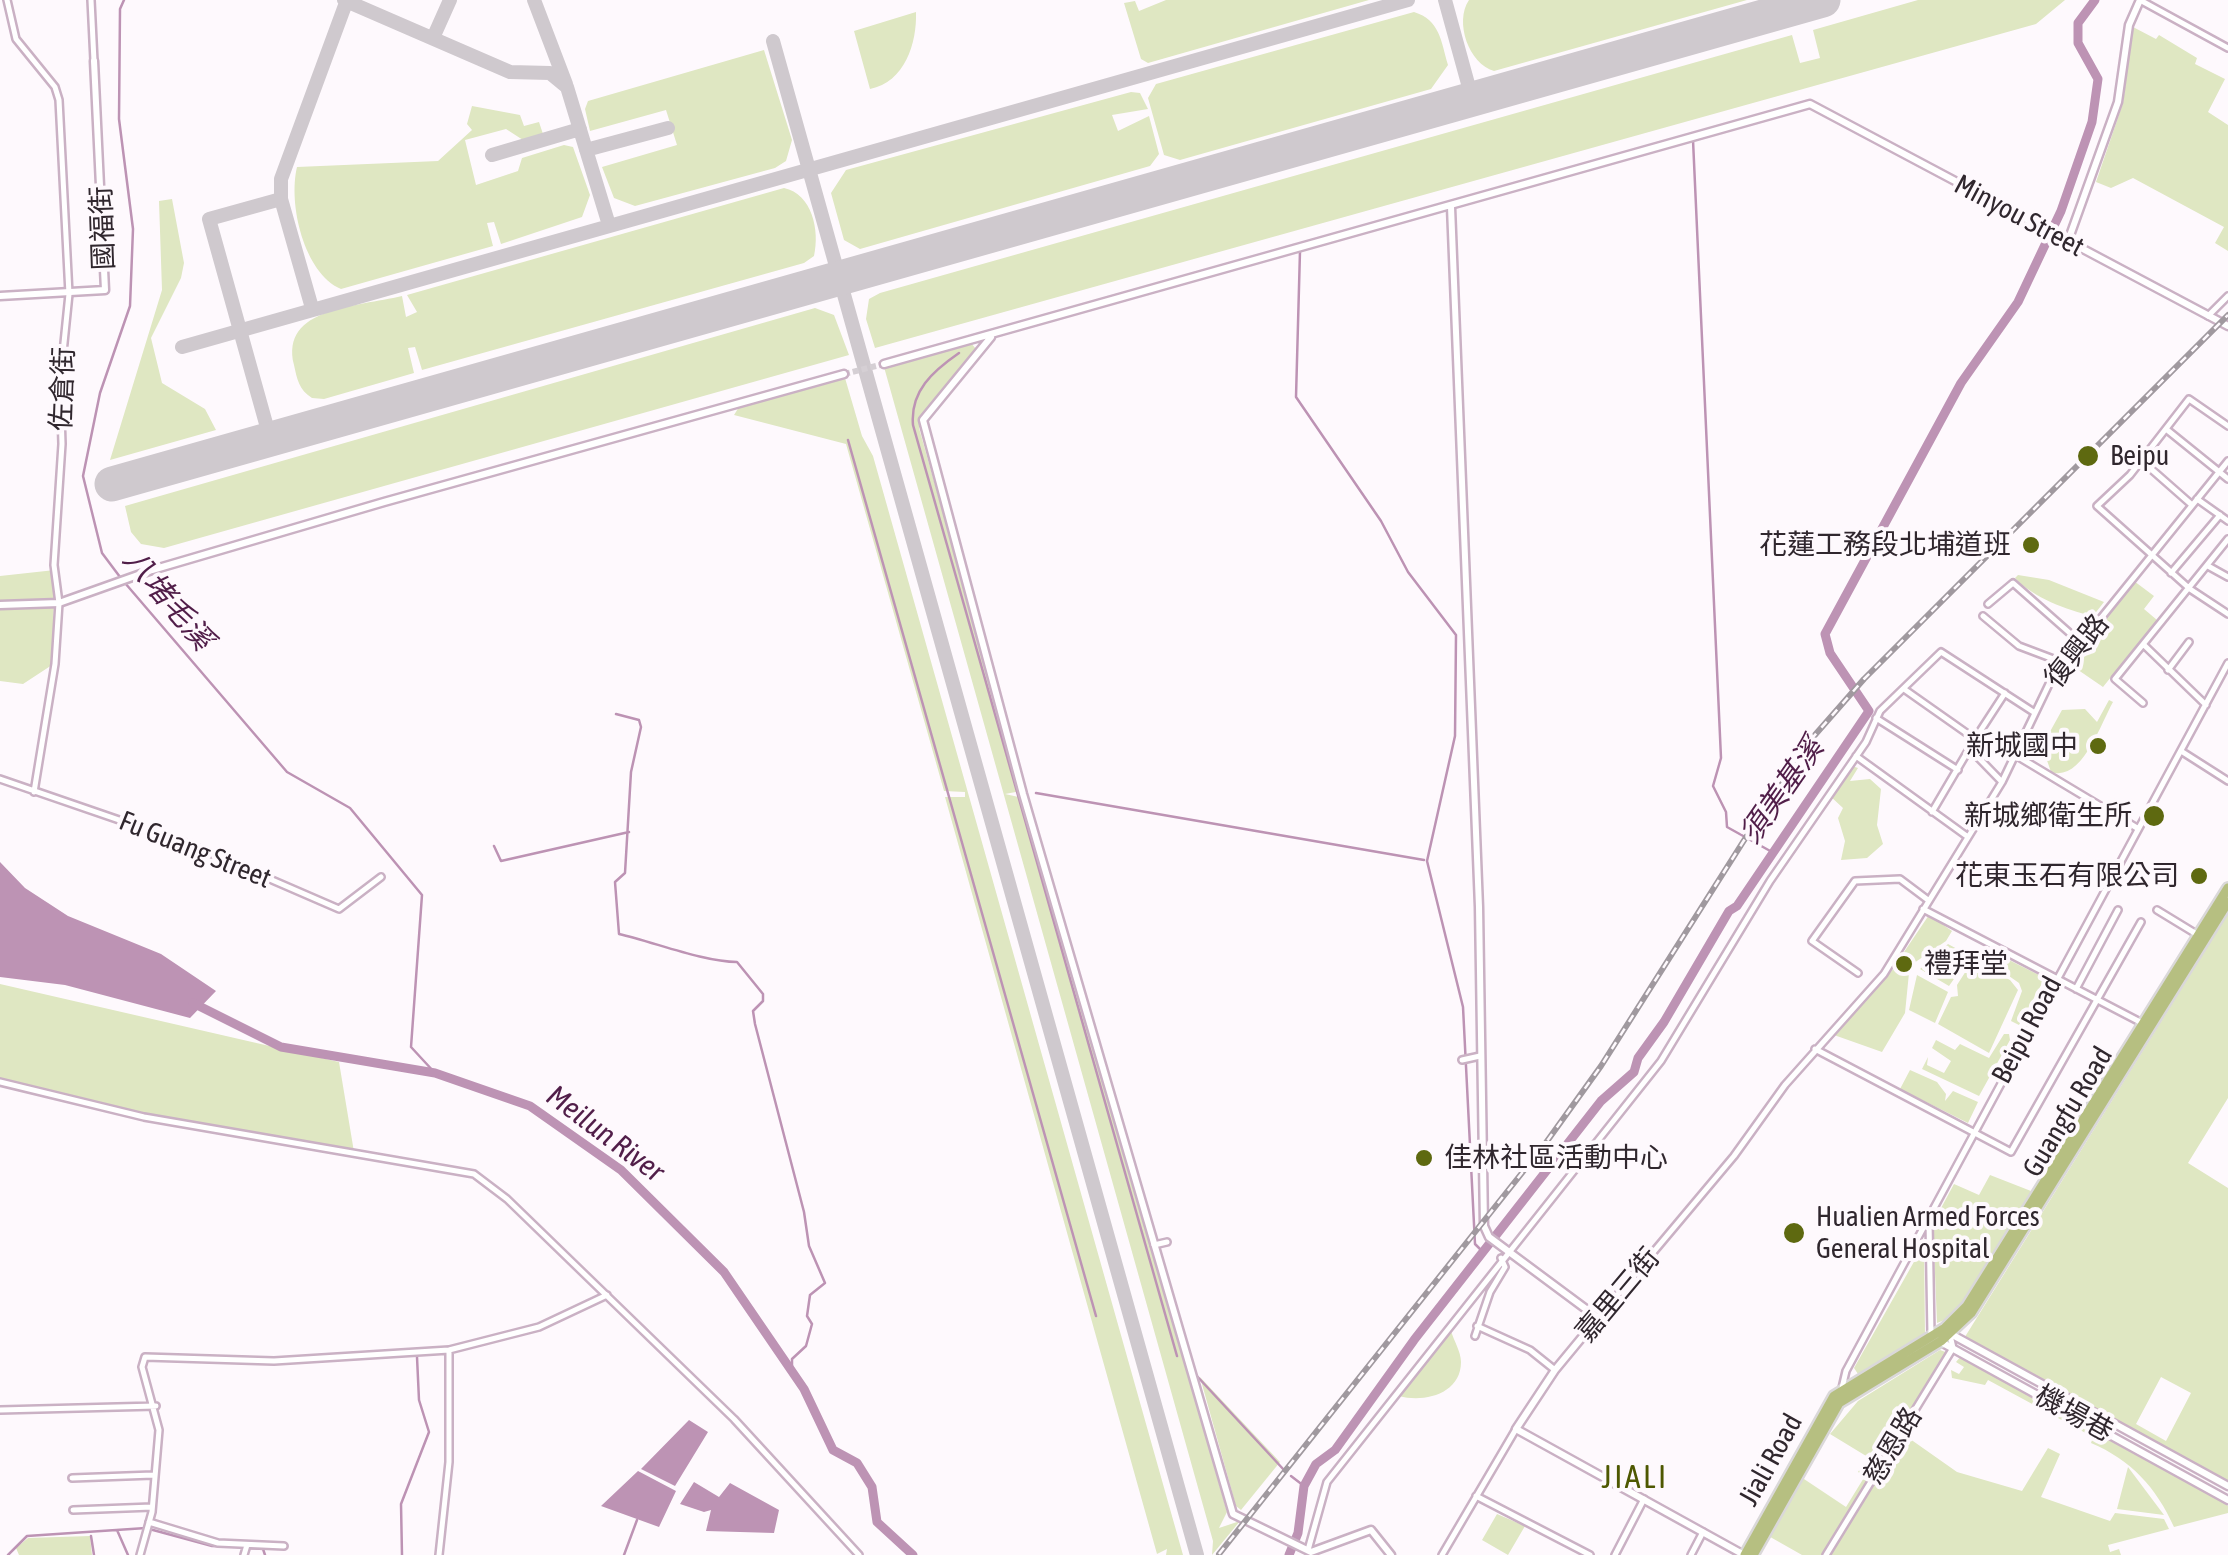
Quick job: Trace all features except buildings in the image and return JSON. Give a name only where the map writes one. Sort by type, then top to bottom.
[{"type":"main road","name":"Guangfu Road","points":[[1839,1402],[1971,1314],[2228,888]]},
{"type":"main road","name":"Guangfu Road","points":[[2144,1025],[2228,902]]},
{"type":"main road","name":"Guangfu Road","points":[[1842,1390],[1942,1335]]},
{"type":"main road","name":"Jiali Road","points":[[1744,1555],[1823,1411],[1842,1390]]},
{"type":"main road","name":"Jiali Road","points":[[1753,1555],[1839,1402]]},
{"type":"street","name":"佐倉街","points":[[6,0],[16,40],[55,86],[59,100],[69,294],[60,382],[62,444],[54,565],[60,603],[56,664],[34,792]]},
{"type":"street","points":[[90,0],[94,61]]},
{"type":"street","points":[[2065,240],[2118,102],[2129,25],[2140,0],[2228,48]]},
{"type":"street","name":"國福街","points":[[0,296],[104,290],[94,61]]},
{"type":"street","name":"Minyou Street","points":[[1451,207],[1810,104],[2228,326]]},
{"type":"street","points":[[884,364],[1451,207],[1480,907],[1480,1160],[1484,1226],[1489,1237],[1598,1318]]},
{"type":"street","points":[[2208,316],[2228,296]]},
{"type":"street","points":[[992,336],[924,420],[1018,776],[1233,1514],[1304,1548],[1324,1548],[1360,1530],[1371,1530],[1391,1555]]},
{"type":"street","points":[[0,605],[60,603],[131,577],[844,374]]},
{"type":"street","points":[[2228,426],[2189,399],[2142,461],[2097,506],[2190,589],[2228,614]]},
{"type":"street","points":[[2166,429],[2228,479]]},
{"type":"street","name":"復興路","points":[[1922,909],[2002,782],[2064,663],[2228,460]]},
{"type":"street","points":[[2142,461],[2194,502],[2228,521]]},
{"type":"street","points":[[2171,573],[2220,514]]},
{"type":"street","points":[[2144,703],[2115,679],[2228,539]]},
{"type":"street","points":[[2208,566],[2228,577]]},
{"type":"street","points":[[1988,604],[2013,583],[2081,643]]},
{"type":"street","points":[[1982,616],[2019,646],[2064,663]]},
{"type":"street","points":[[2168,670],[2189,642]]},
{"type":"street","points":[[2144,645],[2206,705]]},
{"type":"street","points":[[1304,1548],[1327,1482],[1460,1318],[1508,1249],[1662,1060],[1770,881],[1856,756],[1876,718],[1941,652],[2035,713]]},
{"type":"street","name":"Beipu Road","points":[[1839,1402],[1846,1370],[2228,663]]},
{"type":"street","points":[[1904,689],[1975,738]]},
{"type":"street","points":[[1932,812],[2004,693]]},
{"type":"street","points":[[1876,718],[1958,770]]},
{"type":"street","points":[[1970,748],[2002,782]]},
{"type":"street","points":[[2180,751],[2228,780]]},
{"type":"street","points":[[1856,756],[1968,838]]},
{"type":"street","points":[[2016,756],[2137,828]]},
{"type":"street","name":"Fu Guang Street","points":[[0,780],[189,844],[338,909],[380,878]]},
{"type":"street","points":[[1858,973],[1812,942],[1855,881],[1900,878],[1928,900]]},
{"type":"street","points":[[1922,909],[2144,1025]]},
{"type":"street","name":"嘉里三街","points":[[1442,1555],[1555,1370],[1815,1049],[1884,974],[1922,909]]},
{"type":"street","points":[[2076,990],[2118,910]]},
{"type":"street","points":[[2157,910],[2198,934]]},
{"type":"street","points":[[1815,1049],[2010,1152],[2141,922]]},
{"type":"street","points":[[1462,1060],[1480,1056]]},
{"type":"street","points":[[0,1082],[144,1117],[474,1174],[607,1295],[734,1419],[859,1555]]},
{"type":"street","points":[[1929,1218],[1942,1335]]},
{"type":"street","points":[[1154,1245],[1167,1242]]},
{"type":"street","points":[[1475,1336],[1476,1326],[1505,1267],[1501,1258]]},
{"type":"street","points":[[140,1555],[152,1507],[159,1430],[156,1406],[142,1366],[150,1356],[274,1361],[448,1350],[533,1328],[607,1295]]},
{"type":"street","points":[[1476,1326],[1530,1350],[1555,1370]]},
{"type":"street","name":"機場巷","points":[[1942,1335],[1953,1348],[2228,1486]]},
{"type":"street","name":"機場巷","points":[[1942,1335],[2228,1498]]},
{"type":"street","name":"慈恩路","points":[[1826,1555],[1953,1348]]},
{"type":"street","points":[[439,1555],[449,1462],[448,1350]]},
{"type":"street","points":[[0,1410],[156,1406]]},
{"type":"street","points":[[1516,1429],[1744,1555]]},
{"type":"street","points":[[72,1478],[154,1475]]},
{"type":"street","points":[[1476,1496],[1590,1555]]},
{"type":"street","points":[[1615,1555],[1644,1499]]},
{"type":"street","points":[[73,1510],[152,1507]]},
{"type":"street","points":[[149,1522],[186,1536],[284,1546]]},
{"type":"street","points":[[1691,1555],[1703,1532]]},
{"type":"street","points":[[244,1555],[247,1545]]},
{"type":"street","points":[[1570,1555],[1575,1547]]},
{"type":"green space","points":[[1166,0],[1369,0],[1148,63],[1141,59],[1124,3],[1135,1],[1139,11]]},
{"type":"green space","points":[[1469,0],[1747,0],[1494,71],[1477,60],[1467,41],[1463,19]]},
{"type":"green space","points":[[1918,0],[2065,0],[2036,24],[875,348],[866,319],[869,299],[880,293],[1792,35],[1800,63],[1820,58],[1813,30]]},
{"type":"green space","points":[[916,12],[911,48],[900,70],[882,85],[870,89],[854,31]]},
{"type":"green space","points":[[1414,12],[1434,26],[1448,65],[1431,89],[1180,160],[1164,155],[1148,98],[1156,84]]},
{"type":"green space","points":[[2133,27],[2156,39],[2159,35],[2197,58],[2195,64],[2225,79],[2208,112],[2228,125],[2228,251],[2215,243],[2224,227],[2133,178],[2111,188],[2096,182],[2123,103]]},
{"type":"green space","points":[[764,50],[792,140],[786,161],[775,168],[635,206],[614,198],[602,167],[677,145],[666,110],[590,131],[585,109],[588,101]]},
{"type":"green space","points":[[1131,92],[1140,93],[1148,109],[1112,115],[1118,131],[1149,116],[1159,154],[1150,166],[860,249],[844,240],[831,193],[846,170]]},
{"type":"green space","points":[[472,106],[520,115],[524,126],[539,122],[543,134],[523,140],[506,129],[465,140],[476,185],[518,171],[522,158],[564,145],[573,147],[590,195],[582,217],[501,244],[494,222],[487,223],[493,246],[341,289],[328,281],[308,253],[297,218],[297,167],[438,161],[472,130],[467,124]]},
{"type":"green space","points":[[784,188],[807,205],[815,225],[814,256],[804,263],[422,370],[415,347],[408,348],[414,373],[324,399],[312,398],[299,384],[293,346],[299,331],[326,313],[402,296],[406,317],[417,312],[407,295]]},
{"type":"green space","points":[[172,199],[184,263],[181,278],[151,338],[162,383],[205,409],[216,430],[110,460],[162,290],[159,201]]},
{"type":"green space","points":[[815,308],[834,315],[849,355],[164,548],[141,544],[131,532],[125,506]]},
{"type":"green space","points":[[971,343],[976,349],[919,428],[1021,791],[1005,794],[1023,798],[1227,1512],[1219,1528],[1240,1521],[1212,1555],[1213,1541],[884,367]]},
{"type":"green space","points":[[845,378],[862,436],[873,456],[1183,1555],[1166,1555],[1167,1549],[1157,1554],[945,797],[965,797],[965,792],[944,791],[846,444],[734,415],[739,407]]},
{"type":"green space","points":[[55,570],[52,665],[23,684],[0,681],[0,576]]},
{"type":"green space","points":[[2018,575],[2049,580],[2104,602],[2093,616],[2072,610],[2031,592],[2015,578]]},
{"type":"green space","points":[[2134,581],[2154,596],[2144,609],[2157,620],[2103,687],[2068,663]]},
{"type":"green space","points":[[2109,700],[2113,702],[2081,760],[2062,773],[2051,772],[2042,746],[2062,710],[2085,709],[2097,722]]},
{"type":"green space","points":[[1852,766],[1858,768],[1850,781],[1870,779],[1881,789],[1877,825],[1883,844],[1867,858],[1841,860],[1845,841],[1838,818],[1843,808],[1830,796]]},
{"type":"green space","points":[[2228,914],[2228,1098],[2188,1163],[2228,1188],[2228,1482],[1963,1340]],"holes":[[[2161,1377],[2191,1393],[2166,1441],[2136,1424]]]},
{"type":"green space","points":[[1929,915],[1952,931],[1946,941],[1914,963],[1902,955]]},
{"type":"green space","points":[[1948,944],[1970,956],[1949,986],[1920,969]]},
{"type":"green space","points":[[2005,958],[2045,978],[2019,1025],[2011,1021],[2022,991],[2019,983],[1999,969]]},
{"type":"green space","points":[[1973,960],[2010,980],[2018,990],[1989,1053],[1938,1024],[1951,997],[1958,996],[1957,985]]},
{"type":"green space","points":[[1896,966],[1909,973],[1905,1013],[1882,1052],[1834,1035]]},
{"type":"green space","points":[[1917,975],[1948,992],[1935,1023],[1909,1010]]},
{"type":"green space","points":[[0,984],[339,1062],[354,1152],[80,1103],[0,1081]]},
{"type":"green space","points":[[2004,1034],[2009,1034],[2010,1040],[1979,1096],[1922,1069],[1928,1057],[1927,1065],[1944,1073],[1951,1061],[1932,1048],[1936,1040],[1955,1050],[1960,1044],[1989,1058]]},
{"type":"green space","points":[[1910,1070],[1937,1082],[1946,1094],[1945,1101],[1953,1091],[1978,1102],[1968,1123],[1900,1089]]},
{"type":"green space","points":[[1990,1175],[2031,1191],[1975,1286],[1949,1317],[1937,1323],[1933,1223],[1954,1184],[1979,1195]]},
{"type":"green space","points":[[1924,1244],[1925,1335],[1858,1374],[1854,1368]]},
{"type":"green space","points":[[1451,1331],[1461,1362],[1455,1382],[1430,1397],[1399,1396]]},
{"type":"green space","points":[[1940,1350],[1954,1355],[1903,1434],[1957,1472],[2022,1491],[2048,1448],[2060,1454],[2041,1497],[2110,1521],[2115,1513],[2164,1519],[2169,1529],[2108,1545],[2110,1552],[2119,1549],[2121,1555],[1802,1555],[1765,1534],[1801,1477],[1846,1507],[1865,1476],[1858,1472],[1861,1467],[1870,1472],[1876,1462],[1830,1434],[1858,1401]]},
{"type":"green space","points":[[1961,1356],[2218,1497],[2228,1506],[2228,1513],[2174,1527],[2141,1476],[2091,1443],[2093,1437],[1988,1380],[1985,1385],[1952,1378],[1951,1370],[1959,1374],[1964,1367],[1956,1362]]},
{"type":"green space","points":[[1200,1377],[1280,1462],[1241,1510],[1236,1506]]},
{"type":"green space","points":[[2128,1467],[2164,1515],[2117,1509]]},
{"type":"green space","points":[[1497,1514],[1525,1526],[1508,1555],[1482,1540]]},
{"type":"green space","points":[[90,1536],[92,1555],[19,1555],[16,1548],[28,1538]]},
{"type":"shaded area","points":[[0,862],[25,888],[68,916],[161,954],[216,991],[190,1018],[65,985],[0,977]]},
{"type":"shaded area","points":[[689,1420],[708,1432],[675,1486],[641,1469]]},
{"type":"shaded area","points":[[638,1471],[676,1491],[659,1527],[601,1506]]},
{"type":"shaded area","points":[[694,1482],[719,1497],[730,1483],[779,1510],[774,1533],[706,1531],[711,1510],[704,1512],[680,1504]]},
{"type":"waterway","name":"八堵毛溪","points":[[120,577],[102,553],[83,476],[100,393],[130,306],[133,229],[119,119],[120,9],[124,0]]},
{"type":"waterway","name":"須美基溪","points":[[1289,1555],[1298,1533],[1304,1486],[1316,1464],[1335,1450],[1414,1340],[1601,1101],[1634,1072],[1638,1058],[1664,1022],[1729,911],[1737,906],[1869,711],[1830,653],[1825,634],[1961,383],[2018,302],[2061,211],[2092,122],[2098,79],[2078,43],[2078,23],[2095,0]]},
{"type":"waterway","points":[[1693,140],[1721,758],[1713,786],[1726,812],[1727,827],[1772,852]]},
{"type":"waterway","points":[[1300,251],[1296,397],[1381,521],[1408,572],[1456,635],[1455,736],[1427,861],[1463,1007],[1475,1244],[1482,1251]]},
{"type":"waterway","points":[[959,353],[940,367],[919,392],[913,425],[1177,1356]]},
{"type":"waterway","points":[[848,440],[1096,1316]]},
{"type":"waterway","name":"八堵毛溪","points":[[125,583],[287,772],[350,808],[422,895],[411,1047],[435,1073]]},
{"type":"waterway","points":[[616,714],[639,720],[641,727],[631,772],[625,873],[615,882],[619,934],[694,955],[737,962],[763,994],[763,1001],[753,1011],[755,1024],[804,1212],[809,1246],[825,1283],[810,1295],[807,1316],[812,1324],[806,1346],[792,1359],[792,1371]]},
{"type":"waterway","points":[[1036,793],[1424,860]]},
{"type":"waterway","points":[[494,846],[501,861],[629,832]]},
{"type":"waterway","name":"Meilun River","points":[[193,1003],[281,1047],[435,1073],[530,1106],[621,1170],[724,1272],[804,1389],[833,1450],[857,1463],[872,1487],[877,1522],[913,1555]]},
{"type":"waterway","points":[[402,1555],[401,1504],[429,1432],[419,1400],[417,1357]]},
{"type":"waterway","points":[[1195,1374],[1284,1470]]},
{"type":"waterway","points":[[1291,1476],[1304,1486]]},
{"type":"waterway","points":[[624,1555],[637,1520]]},
{"type":"waterway","points":[[8,1555],[27,1536],[146,1528]]},
{"type":"waterway","points":[[117,1530],[128,1555]]},
{"type":"waterway","points":[[153,1530],[212,1546],[242,1547]]},
{"type":"waterway","points":[[91,1536],[94,1555]]},
{"type":"waterway","points":[[250,1548],[263,1549],[265,1555]]},
{"type":"taxiway","points":[[344,0],[510,72],[550,73],[567,87],[609,225]]},
{"type":"taxiway","points":[[312,308],[281,199],[281,179],[347,0]]},
{"type":"taxiway","points":[[433,38],[450,0]]},
{"type":"taxiway","points":[[534,0],[566,84]]},
{"type":"taxiway","points":[[182,347],[1408,0]]},
{"type":"taxiway","points":[[1445,0],[1473,102]]},
{"type":"taxiway","points":[[773,41],[1197,1555]]},
{"type":"taxiway","points":[[586,150],[668,128]]},
{"type":"taxiway","points":[[492,155],[580,129]]},
{"type":"taxiway","points":[[270,438],[209,219],[281,199]]},
{"type":"runway","points":[[112,484],[1823,0]]},
{"type":"tunnel","points":[[844,374],[884,364]]},
{"type":"railway","points":[[1219,1554],[1545,1144],[1601,1066],[1800,752],[1864,679],[2228,315]]},
{"type":"place","name":"Beipu","points":[[2088,456]]},
{"type":"place","name":"花蓮工務段北埔道班","points":[[2031,545]]},
{"type":"place","name":"新城國中","points":[[2098,746]]},
{"type":"place","name":"新城鄉衛生所","points":[[2154,816]]},
{"type":"place","name":"花東玉石有限公司","points":[[2199,876]]},
{"type":"place","name":"禮拜堂","points":[[1904,964]]},
{"type":"place","name":"佳林社區活動中心","points":[[1424,1158]]},
{"type":"place","name":"Hualien Armed Forces General Hospital","points":[[1794,1233]]},
{"type":"district","name":"JIALI","points":[[1635,1478]]}]
